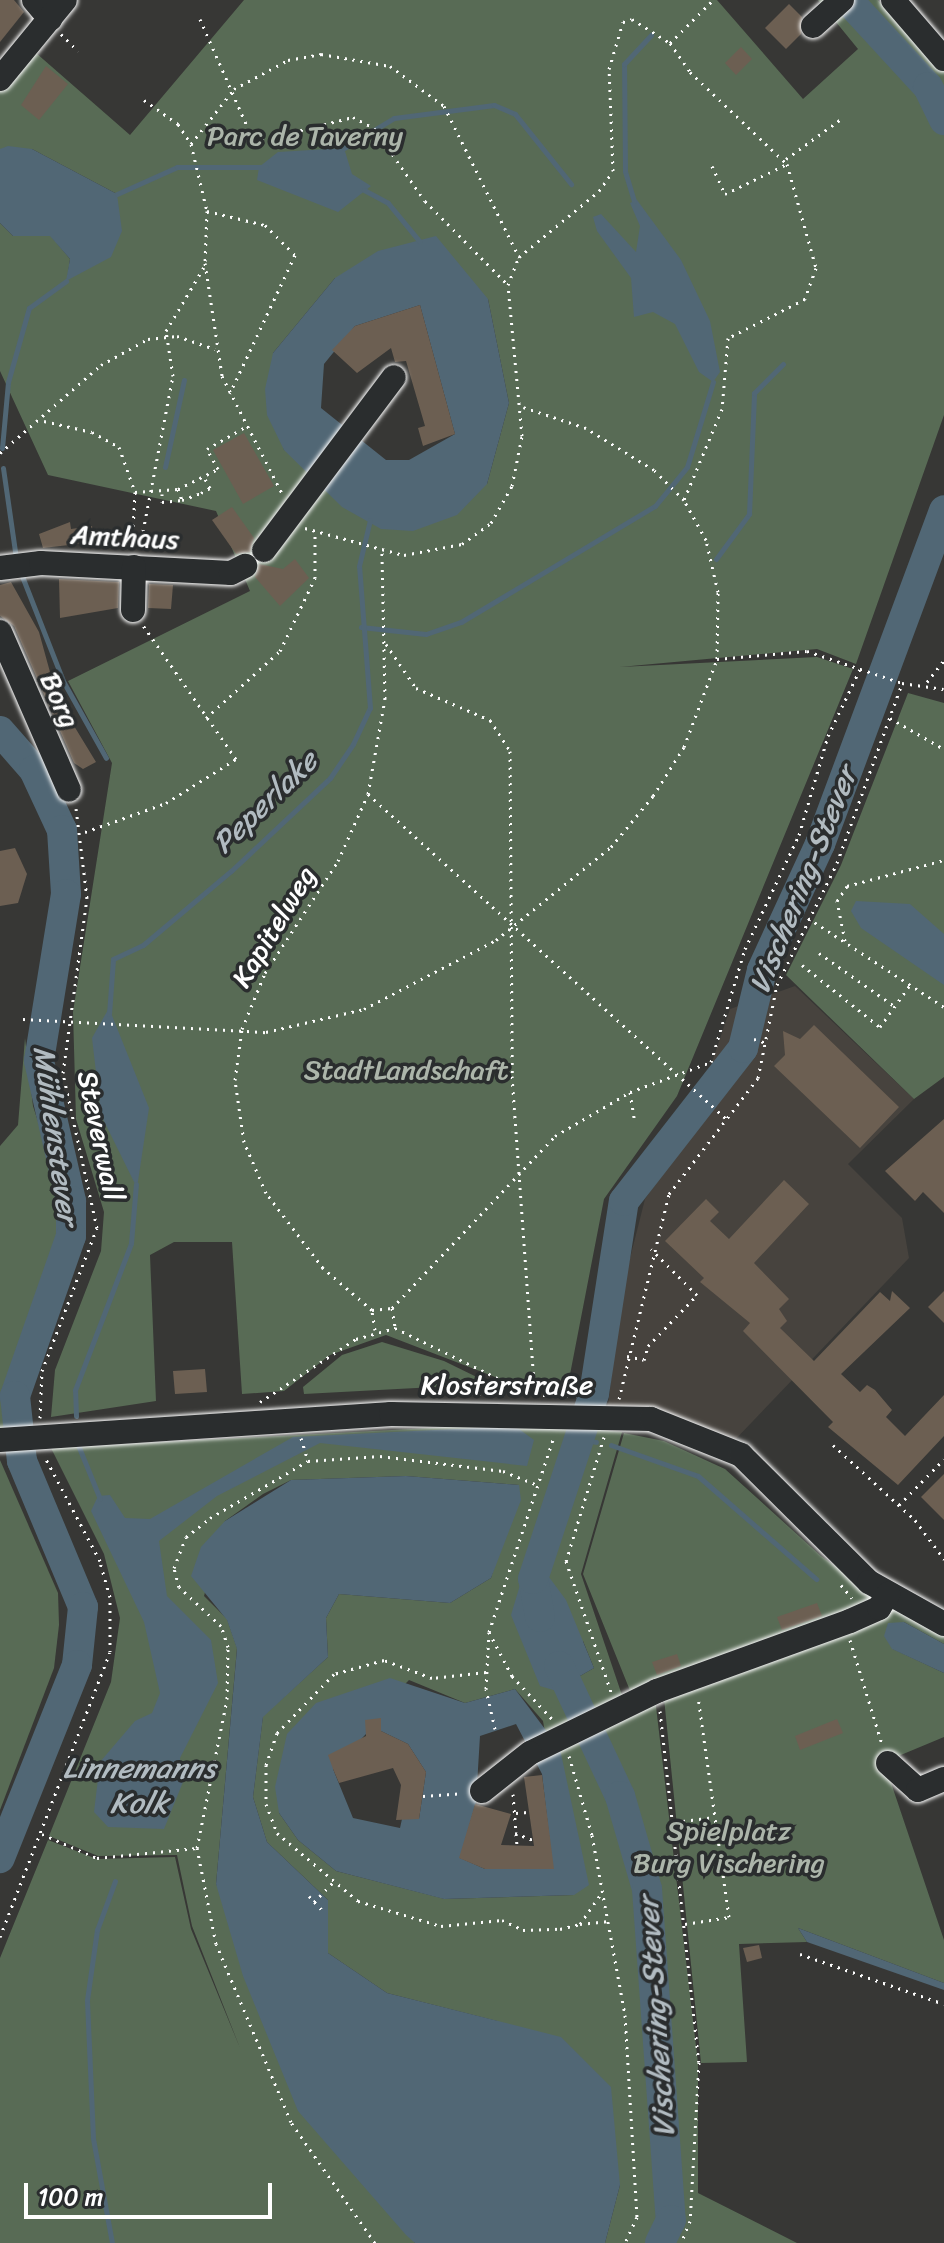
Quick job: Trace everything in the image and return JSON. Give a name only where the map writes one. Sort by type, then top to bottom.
[{"type":"street","points":[[0,79],[57,9],[34,0]]},
{"type":"street","points":[[893,0],[944,59]]},
{"type":"street","points":[[813,26],[841,1]]},
{"type":"street","points":[[264,550],[291,523],[394,377]]},
{"type":"street","points":[[132,562],[133,610]]},
{"type":"street","name":"Amthaus","points":[[1,568],[41,563],[132,562],[231,573],[245,566]]},
{"type":"street","name":"Borg","points":[[0,632],[69,790]]},
{"type":"street","name":"Klosterstraße","points":[[0,1440],[378,1415],[552,1410],[670,1424],[741,1455],[888,1594],[944,1624]]},
{"type":"street","points":[[482,1791],[526,1755],[657,1691],[851,1620],[888,1594]]},
{"type":"street","points":[[888,1763],[918,1790],[944,1779]]},
{"type":"path","points":[[670,43],[713,0]]},
{"type":"path","points":[[200,19],[234,89],[254,142],[353,117],[374,128],[425,201],[508,285]]},
{"type":"path","points":[[144,100],[178,124],[191,144],[207,211],[205,263],[215,349],[230,393],[291,523],[382,552],[428,554],[462,544],[491,523],[518,465],[523,407],[508,285],[519,257],[613,171],[609,69],[623,22],[632,19],[670,43],[690,72],[786,162],[816,268],[805,299],[728,338],[722,409],[684,500]]},
{"type":"path","points":[[191,144],[234,89],[288,60],[346,56],[390,66],[444,106],[453,118],[519,257]]},
{"type":"path","points":[[712,166],[725,194],[786,162],[841,119]]},
{"type":"path","points":[[207,211],[265,225],[295,255],[230,393]]},
{"type":"path","points":[[0,453],[44,421],[101,365],[164,337],[205,263]]},
{"type":"path","points":[[164,337],[215,349]]},
{"type":"path","points":[[132,562],[139,550],[173,376],[164,337]]},
{"type":"path","points":[[23,1019],[146,1020],[242,1029],[295,1029],[364,1009],[516,925],[611,847],[653,796],[684,747],[717,659],[712,561],[684,500],[667,481],[619,444],[523,407]]},
{"type":"path","points":[[44,421],[92,432],[119,447],[135,492],[132,562]]},
{"type":"path","points":[[135,492],[168,492],[218,469],[207,449],[248,426]]},
{"type":"path","points":[[162,493],[162,502],[194,496],[210,488],[204,477]]},
{"type":"path","points":[[195,481],[201,493]]},
{"type":"path","points":[[188,484],[194,496]]},
{"type":"path","points":[[178,489],[182,500]]},
{"type":"path","points":[[168,492],[171,502]]},
{"type":"path","points":[[206,718],[280,651],[315,578],[315,532]]},
{"type":"path","name":"Kapitelweg","points":[[372,1310],[297,1240],[255,1171],[236,1111],[242,1029],[265,973],[338,861],[368,794],[385,699],[382,552]]},
{"type":"path","points":[[85,832],[166,803],[236,759],[133,610]]},
{"type":"path","points":[[385,643],[416,688],[490,720],[510,751],[516,925],[510,989],[519,1168],[552,1410],[536,1484],[489,1632],[486,1689],[495,1729]]},
{"type":"path","points":[[717,659],[807,651],[902,683],[927,682],[944,689]]},
{"type":"path","points":[[927,682],[944,660]]},
{"type":"path","points":[[375,1330],[372,1310],[392,1308],[519,1168],[555,1136],[630,1092],[711,1062],[723,1041],[745,949],[799,835],[828,736],[861,667]]},
{"type":"path","points":[[608,1716],[566,1561],[605,1434],[615,1416],[651,1249],[669,1194],[729,1121],[758,1078],[777,985],[808,918],[902,683]]},
{"type":"path","points":[[890,718],[944,749]]},
{"type":"path","name":"Steverwall","points":[[0,1937],[103,1684],[112,1624],[100,1561],[56,1486],[36,1438],[42,1371],[97,1228],[63,1073],[65,1020],[87,898],[85,832],[69,790]]},
{"type":"path","points":[[368,794],[654,1046],[676,1075],[694,1087],[729,1121]]},
{"type":"path","points":[[845,942],[837,901],[847,886],[944,860]]},
{"type":"path","points":[[808,918],[944,1007]]},
{"type":"path","points":[[819,953],[894,1006]]},
{"type":"path","points":[[802,965],[880,1027],[910,985]]},
{"type":"path","points":[[754,1039],[766,1043]]},
{"type":"path","points":[[630,1092],[635,1123]]},
{"type":"path","points":[[627,1356],[644,1360],[648,1346],[697,1295],[651,1249]]},
{"type":"path","points":[[392,1308],[395,1328]]},
{"type":"path","points":[[247,1405],[292,1387],[375,1330],[395,1328],[552,1410]]},
{"type":"path","points":[[299,1430],[308,1461]]},
{"type":"path","points":[[833,1445],[899,1505],[944,1559]]},
{"type":"path","points":[[899,1505],[944,1459]]},
{"type":"path","points":[[375,2243],[323,2176],[264,2062],[216,1944],[197,1848],[227,1699],[228,1647],[221,1626],[179,1587],[174,1568],[186,1537],[210,1518],[308,1461],[436,1462],[536,1484]]},
{"type":"path","points":[[830,1572],[851,1620],[888,1763]]},
{"type":"path","points":[[489,1632],[512,1676],[535,1695],[564,1738],[603,1891],[625,2015],[637,2217],[625,2243]]},
{"type":"path","points":[[486,1672],[432,1678],[384,1660],[334,1674],[277,1733],[266,1765],[277,1833],[358,1901],[441,1926],[607,1921]]},
{"type":"path","points":[[685,1924],[729,1917],[695,1678]]},
{"type":"path","points":[[657,1691],[699,2062],[690,2221],[681,2243]]},
{"type":"path","points":[[517,1846],[514,1813],[526,1755]]},
{"type":"path","points":[[423,1796],[482,1791]]},
{"type":"path","points":[[514,1813],[528,1812]]},
{"type":"path","points":[[674,1822],[715,1817]]},
{"type":"path","points":[[515,1833],[533,1840]]},
{"type":"path","points":[[42,1834],[97,1858],[197,1848]]},
{"type":"path","points":[[314,1902],[333,1882]]},
{"type":"path","points":[[580,1924],[603,1891]]},
{"type":"path","points":[[309,1896],[322,1910]]},
{"type":"path","points":[[800,1954],[944,2004]]},
{"type":"shaded area","points":[[795,986],[914,1099],[848,1164],[902,1218],[909,1258],[731,1444],[671,1417],[608,1406],[621,1294],[645,1199],[705,1113],[687,1097],[710,1068],[730,1009]]},
{"type":"green space","points":[[244,0],[717,0],[803,99],[858,49],[818,0],[878,0],[944,71],[944,415],[856,664],[817,649],[620,667],[817,657],[853,669],[677,1096],[604,1199],[567,1390],[521,1387],[386,1335],[330,1355],[284,1391],[242,1394],[232,1242],[174,1242],[150,1255],[156,1401],[51,1417],[55,1370],[101,1251],[104,1212],[76,1119],[73,1012],[112,763],[68,681],[250,591],[216,511],[48,475],[0,371],[0,223],[13,236],[50,235],[70,259],[67,280],[117,194],[32,149],[0,149],[0,79],[28,46],[130,135]],"holes":[[[335,278],[488,299],[509,403],[487,484],[284,450],[273,353]]]},
{"type":"green space","points":[[908,693],[944,703],[944,1077],[914,1099],[786,975],[841,865]]},
{"type":"green space","points":[[25,1038],[33,1106],[62,1197],[61,1237],[5,1396],[6,1431],[0,1431],[0,1146],[18,1125]]},
{"type":"green space","points":[[382,1342],[444,1361],[491,1384],[304,1394],[303,1387],[342,1355]]},
{"type":"green space","points":[[522,1423],[622,1432],[581,1574],[627,1710],[655,1698],[698,2063],[698,2193],[797,2243],[605,2243],[620,2185],[497,2021],[387,1993],[328,1953],[328,1900],[267,1842],[253,1797],[263,1716],[328,1657],[326,1618],[339,1594],[450,1603],[491,1578],[519,1485],[406,1476],[291,1480],[263,1494],[225,1521],[204,1596],[227,1619],[237,1648],[216,1884],[415,2243],[0,2243],[0,1958],[48,1840],[97,1859],[175,1857],[191,1929],[240,2048],[192,1926],[177,1855],[98,1856],[49,1836],[111,1682],[120,1618],[104,1554],[51,1448]],"holes":[[[583,1641],[594,1668],[573,1680],[582,1699],[565,1707],[560,1692]],[[409,1680],[465,1703],[515,1689],[543,1721],[574,1895],[445,1899],[336,1871],[298,1840],[279,1813]]]},
{"type":"green space","name":"Spielplatz Burg Vischering","points":[[624,1433],[664,1441],[725,1469],[821,1556],[883,1600],[944,1631],[944,1644],[904,1622],[893,1649],[944,1673],[944,1737],[884,1762],[944,1940],[944,1983],[798,1928],[807,1942],[739,1944],[747,2062],[701,2063],[664,1698],[631,1693],[583,1574]]},
{"type":"green space","points":[[0,1460],[58,1593],[59,1625],[54,1668],[0,1810]]},
{"type":"water","points":[[8,146],[32,149],[117,194],[122,231],[111,257],[66,281],[70,259],[50,236],[13,236],[0,223],[0,149]]},
{"type":"water","points":[[344,148],[352,174],[371,186],[338,212],[257,180],[259,167],[278,152]]},
{"type":"water","points":[[637,200],[681,260],[710,321],[720,372],[713,382],[699,372],[675,324],[653,312],[634,317],[631,278],[597,231],[593,217],[601,214],[636,252],[640,226],[630,203]]},
{"type":"water","points":[[436,236],[488,299],[509,403],[487,484],[457,515],[413,531],[381,529],[342,507],[284,450],[267,415],[265,389],[273,353],[335,278],[378,251]],"holes":[[[420,305],[455,434],[409,460],[386,460],[321,408],[324,364],[355,326]]]},
{"type":"water","points":[[856,901],[910,904],[944,934],[944,985],[861,928],[851,911]]},
{"type":"water","points":[[109,1008],[149,1108],[137,1188],[101,1115],[92,1038]]},
{"type":"water","name":"Linnemanns Kolk","points":[[515,1426],[534,1440],[527,1466],[320,1443],[217,1496],[159,1541],[167,1596],[211,1640],[218,1683],[180,1758],[183,1782],[164,1829],[108,1827],[94,1812],[100,1762],[135,1721],[152,1713],[160,1693],[144,1622],[91,1511],[98,1496],[110,1495],[125,1518],[150,1519],[293,1437]]},
{"type":"water","points":[[406,1476],[519,1485],[521,1500],[491,1578],[450,1603],[339,1594],[326,1618],[328,1657],[263,1717],[253,1797],[267,1842],[328,1900],[328,1953],[387,1993],[561,2037],[611,2087],[620,2185],[605,2243],[415,2243],[406,2235],[298,2111],[243,1976],[216,1884],[237,1649],[227,1620],[191,1576],[201,1547],[225,1521],[291,1480]]},
{"type":"water","points":[[546,1573],[566,1600],[594,1668],[573,1680],[583,1699],[565,1708],[560,1692],[540,1686],[511,1615],[520,1585]]},
{"type":"water","points":[[904,1622],[944,1644],[944,1673],[892,1649],[884,1636],[888,1623]]},
{"type":"water","points":[[390,1678],[465,1703],[515,1689],[560,1749],[589,1885],[574,1895],[444,1899],[336,1871],[298,1840],[279,1813],[275,1787],[287,1734],[316,1703]],"holes":[[[381,1718],[381,1731],[408,1744],[426,1772],[419,1819],[402,1819],[400,1828],[353,1818],[333,1769]],[[516,1724],[542,1774],[553,1869],[485,1869],[460,1858],[476,1802],[480,1736]]]},
{"type":"water","points":[[798,1928],[944,1983],[944,1990],[807,1942]]},
{"type":"building","points":[[0,0],[14,0],[24,12],[0,42]]},
{"type":"building","points":[[789,4],[802,17],[801,34],[786,49],[765,28]]},
{"type":"building","points":[[741,47],[752,59],[736,75],[725,63]]},
{"type":"building","points":[[46,66],[68,84],[39,120],[21,105]]},
{"type":"building","points":[[420,305],[455,434],[423,446],[418,428],[425,426],[406,361],[395,362],[391,348],[357,373],[332,350],[355,326]]},
{"type":"building","points":[[244,433],[274,486],[243,504],[213,450]]},
{"type":"building","points":[[232,507],[254,538],[250,552],[236,554],[212,520]]},
{"type":"building","points":[[70,522],[71,529],[92,526],[95,542],[43,548],[39,534]]},
{"type":"building","points":[[295,559],[309,578],[280,606],[255,577],[259,564],[283,569]]},
{"type":"building","points":[[59,579],[119,582],[118,608],[60,618]]},
{"type":"building","points":[[11,582],[39,632],[50,672],[43,675],[96,762],[83,769],[74,763],[14,626],[0,616],[0,585]]},
{"type":"building","points":[[149,584],[173,585],[171,609],[148,608]]},
{"type":"building","points":[[15,848],[27,874],[18,903],[0,906],[0,851]]},
{"type":"building","points":[[814,1025],[899,1107],[860,1148],[774,1066],[785,1055],[783,1031],[800,1039]]},
{"type":"building","points":[[944,1119],[944,1213],[923,1192],[915,1201],[885,1171]]},
{"type":"building","points":[[784,1180],[809,1204],[754,1263],[789,1299],[779,1309],[787,1321],[780,1328],[814,1361],[880,1292],[890,1301],[892,1291],[910,1308],[841,1374],[860,1392],[867,1385],[875,1390],[892,1410],[886,1417],[905,1436],[944,1395],[944,1436],[898,1485],[828,1427],[833,1422],[743,1331],[750,1323],[700,1282],[704,1278],[665,1241],[706,1199],[719,1212],[710,1221],[729,1239]]},
{"type":"building","points":[[944,1291],[944,1323],[928,1307]]},
{"type":"building","points":[[205,1369],[207,1392],[175,1394],[173,1371]]},
{"type":"building","points":[[944,1474],[944,1520],[921,1497]]},
{"type":"building","points":[[817,1603],[822,1616],[782,1630],[777,1617]]},
{"type":"building","points":[[677,1654],[681,1666],[657,1675],[652,1662]]},
{"type":"building","points":[[381,1718],[381,1731],[408,1744],[426,1772],[419,1819],[396,1820],[401,1785],[393,1768],[339,1783],[333,1769],[328,1755],[366,1736],[365,1720]]},
{"type":"building","points":[[837,1719],[843,1733],[800,1750],[795,1736]]},
{"type":"building","points":[[542,1775],[554,1869],[485,1869],[459,1858],[475,1804],[511,1814],[501,1845],[534,1846],[524,1777]]},
{"type":"building","points":[[759,1945],[762,1958],[747,1962],[743,1948]]},
{"type":"waterway","name":"Vischering-Stever","points":[[848,0],[928,87],[944,120]]},
{"type":"waterway","points":[[634,201],[625,171],[624,64],[651,35]]},
{"type":"waterway","points":[[344,148],[394,118],[494,105],[515,114],[571,184]]},
{"type":"waterway","points":[[117,194],[177,167],[266,167]]},
{"type":"waterway","points":[[364,190],[388,203],[420,242]]},
{"type":"waterway","points":[[2,448],[8,382],[29,308],[66,281]]},
{"type":"waterway","points":[[716,559],[749,514],[754,393],[783,364]]},
{"type":"waterway","points":[[165,467],[184,380]]},
{"type":"waterway","points":[[361,627],[426,634],[461,622],[655,506],[687,467],[713,382]]},
{"type":"waterway","points":[[3,468],[16,558]]},
{"type":"waterway","name":"Vischering-Stever","points":[[540,1617],[533,1579],[594,1394],[624,1201],[743,1048],[762,970],[820,844],[944,510]]},
{"type":"waterway","name":"Peperlake","points":[[109,1014],[113,959],[143,945],[231,871],[330,778],[353,744],[370,708],[359,566],[370,520]]},
{"type":"waterway","points":[[20,571],[63,681],[106,758]]},
{"type":"waterway","name":"Mühlenstever","points":[[0,731],[34,770],[62,830],[66,894],[39,1061],[71,1201],[71,1236],[15,1396],[22,1461],[83,1607],[77,1665],[0,1858]]},
{"type":"waterway","name":"Peperlake","points":[[76,1416],[75,1390],[131,1243],[136,1184]]},
{"type":"waterway","points":[[578,1440],[596,1442]]},
{"type":"waterway","name":"Linnemanns Kolk","points":[[78,1445],[100,1499]]},
{"type":"waterway","points":[[611,1445],[698,1476],[816,1579]]},
{"type":"waterway","name":"Vischering-Stever","points":[[559,1666],[620,1796],[647,1889],[671,2220],[660,2243]]},
{"type":"waterway","points":[[112,2243],[93,2138],[87,2000],[97,1930],[115,1881]]},
{"type":"park label","name":"Parc de Taverny","points":[[305,136]]},
{"type":"park label","name":"StadtLandschaft","points":[[406,1070]]}]
